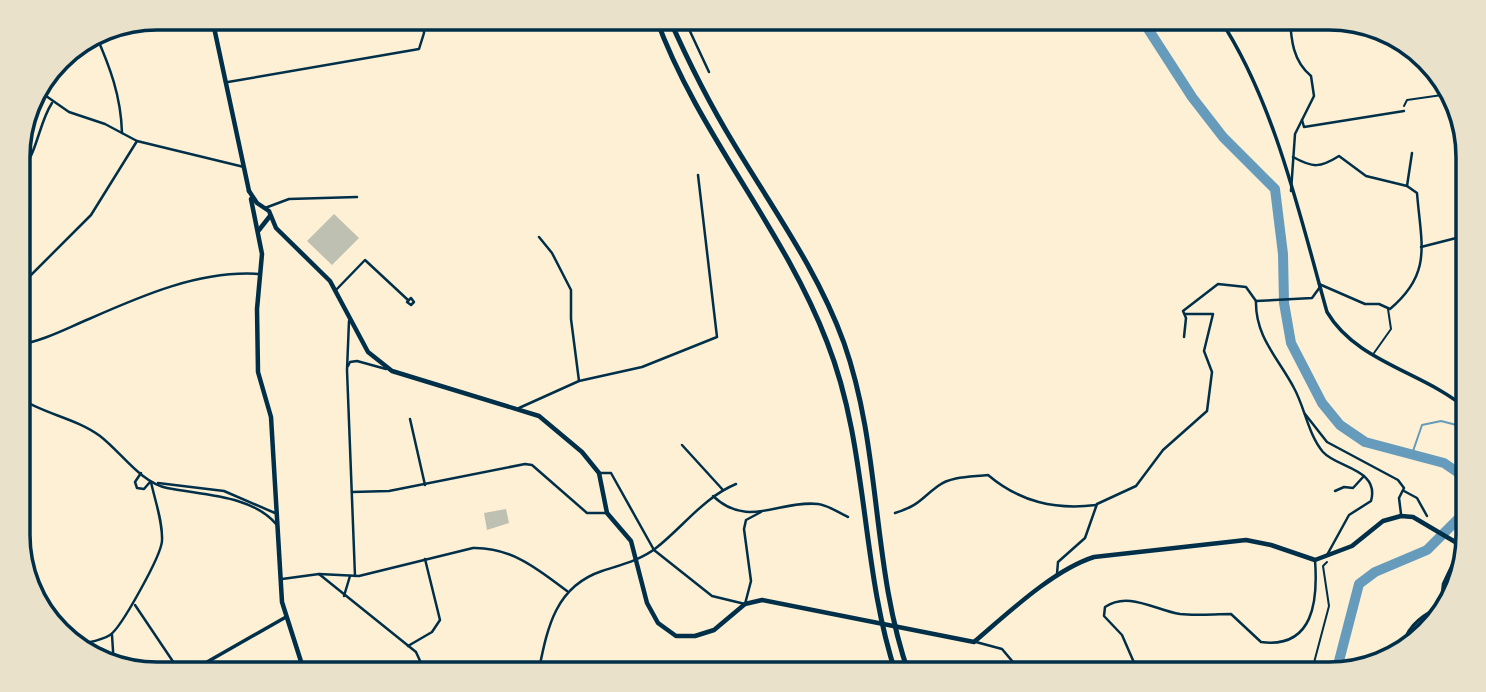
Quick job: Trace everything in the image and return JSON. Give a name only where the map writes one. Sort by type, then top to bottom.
[{"type":"highway","points":[[661,30],[685,85],[789,260],[828,343],[851,428],[877,604],[893,662]]},
{"type":"highway","points":[[674,30],[697,80],[820,287],[844,343],[867,426],[888,600],[906,662]]},
{"type":"main road","points":[[215,30],[259,234],[262,275],[257,309],[258,372],[271,417],[281,579],[286,617],[301,662]]},
{"type":"main road","points":[[248,191],[257,203],[265,208],[276,228]]},
{"type":"main road","points":[[255,216],[265,208]]},
{"type":"main road","points":[[259,234],[270,215]]},
{"type":"main road","points":[[255,216],[276,228],[324,274],[373,357],[392,371],[539,416],[590,459],[599,473],[607,513],[631,541],[647,603],[658,624],[676,636],[695,636],[714,630],[745,604],[762,600],[974,642],[1057,576],[1078,562],[1094,557],[1246,540],[1271,545],[1315,560],[1352,545],[1383,521],[1401,516],[1413,517],[1456,543]]},
{"type":"main road","points":[[1443,592],[1452,566]]},
{"type":"street","points":[[228,82],[419,49],[424,30]]},
{"type":"street","points":[[689,30],[709,72]]},
{"type":"street","points":[[1227,30],[1262,96],[1327,312],[1338,330],[1373,354],[1443,391],[1456,401]]},
{"type":"street","points":[[1291,30],[1299,66],[1311,76],[1314,96],[1295,134],[1291,191]]},
{"type":"street","points":[[100,43],[112,71],[121,107],[122,133]]},
{"type":"street","points":[[45,97],[52,103],[137,141],[244,167]]},
{"type":"street","points":[[30,152],[41,122],[52,103]]},
{"type":"street","points":[[1302,120],[1304,127],[1404,111]]},
{"type":"street","points":[[30,276],[91,215],[137,141]]},
{"type":"street","points":[[1407,186],[1412,153]]},
{"type":"street","points":[[1293,157],[1311,167],[1323,166],[1339,156],[1366,176],[1407,186],[1417,194],[1421,247],[1419,276],[1410,292],[1389,308],[1379,304],[1365,304],[1320,285]]},
{"type":"street","points":[[519,408],[579,381],[642,368],[717,337],[698,175]]},
{"type":"street","points":[[265,208],[289,199],[357,197]]},
{"type":"street","points":[[270,215],[276,204]]},
{"type":"street","points":[[539,237],[552,253],[571,290],[571,320],[579,381]]},
{"type":"street","points":[[1421,247],[1456,238]]},
{"type":"street","points":[[335,291],[365,260],[408,300]]},
{"type":"street","points":[[30,343],[131,301],[197,280],[234,273],[262,275]]},
{"type":"street","points":[[1184,337],[1183,312],[1190,303],[1218,284],[1246,287],[1256,301],[1262,337],[1294,388],[1324,453],[1364,476],[1372,487],[1371,501],[1349,515],[1325,558]]},
{"type":"street","points":[[1256,301],[1312,298],[1320,285]]},
{"type":"street","points":[[895,513],[916,506],[939,485],[953,479],[988,475],[1011,491],[1051,507],[1097,505],[1136,486],[1163,450],[1207,411],[1212,372],[1204,351],[1213,314],[1185,314]]},
{"type":"street","points":[[344,596],[352,576],[347,370],[349,317]]},
{"type":"street","points":[[364,363],[372,361],[373,357]]},
{"type":"street","points":[[347,370],[350,362],[392,371]]},
{"type":"street","points":[[30,402],[88,429],[151,482],[167,488],[219,495],[264,514],[278,527]]},
{"type":"street","points":[[1303,411],[1327,443],[1398,480],[1403,490],[1417,498],[1427,516]]},
{"type":"street","points":[[410,419],[425,485]]},
{"type":"street","points":[[682,445],[723,490]]},
{"type":"street","points":[[352,492],[389,491],[525,464],[532,466],[587,513],[607,513]]},
{"type":"street","points":[[141,473],[135,482],[137,488],[144,489],[151,482]]},
{"type":"street","points":[[599,473],[611,473],[654,550],[712,596],[745,604],[751,581],[744,529],[746,520],[761,512]]},
{"type":"street","points":[[1335,491],[1344,487],[1353,488],[1364,476]]},
{"type":"street","points":[[88,642],[112,635],[135,605],[162,543],[151,482]]},
{"type":"street","points":[[156,484],[216,489],[276,512]]},
{"type":"street","points":[[541,662],[553,614],[567,591],[580,580],[654,550],[713,496],[736,484]]},
{"type":"street","points":[[1401,516],[1399,498],[1403,490]]},
{"type":"street","points":[[262,506],[272,503],[276,494]]},
{"type":"street","points":[[713,496],[724,506],[742,513],[820,504],[848,517]]},
{"type":"street","points":[[1057,576],[1058,562],[1085,538],[1097,505]]},
{"type":"street","points":[[264,514],[276,512]]},
{"type":"street","points":[[281,579],[319,574],[352,576],[473,548],[498,549],[519,557],[567,591]]},
{"type":"street","points":[[408,646],[432,632],[440,620],[425,559]]},
{"type":"street","points":[[1134,662],[1122,635],[1104,616],[1105,607],[1114,600],[1134,601],[1184,614],[1231,614],[1261,642],[1286,642],[1298,634],[1318,597],[1315,560]]},
{"type":"street","points":[[319,574],[416,652],[421,662]]},
{"type":"street","points":[[135,605],[171,662]]},
{"type":"street","points":[[1407,635],[1410,628],[1422,616],[1430,613]]},
{"type":"street","points":[[207,662],[286,617]]},
{"type":"street","points":[[112,635],[113,655]]},
{"type":"street","points":[[974,642],[1002,649],[1013,662]]},
{"type":"lane","points":[[1373,354],[1391,329],[1389,308]]},
{"type":"path","points":[[1404,111],[1407,100],[1440,95]]},
{"type":"path","points":[[1314,662],[1329,606],[1324,566],[1332,555]]},
{"type":"building","points":[[334,214],[359,238],[332,265],[307,241]]},
{"type":"building","points":[[506,509],[509,523],[487,530],[484,513]]},
{"type":"waterway","points":[[1149,30],[1192,97],[1223,137],[1275,189],[1283,254],[1284,303],[1291,343],[1322,403],[1340,425],[1365,442],[1444,463],[1456,471]]},
{"type":"waterway","points":[[1412,454],[1422,425],[1441,421],[1456,425]]},
{"type":"waterway","points":[[1339,662],[1359,584],[1375,572],[1427,550],[1456,521]]}]
